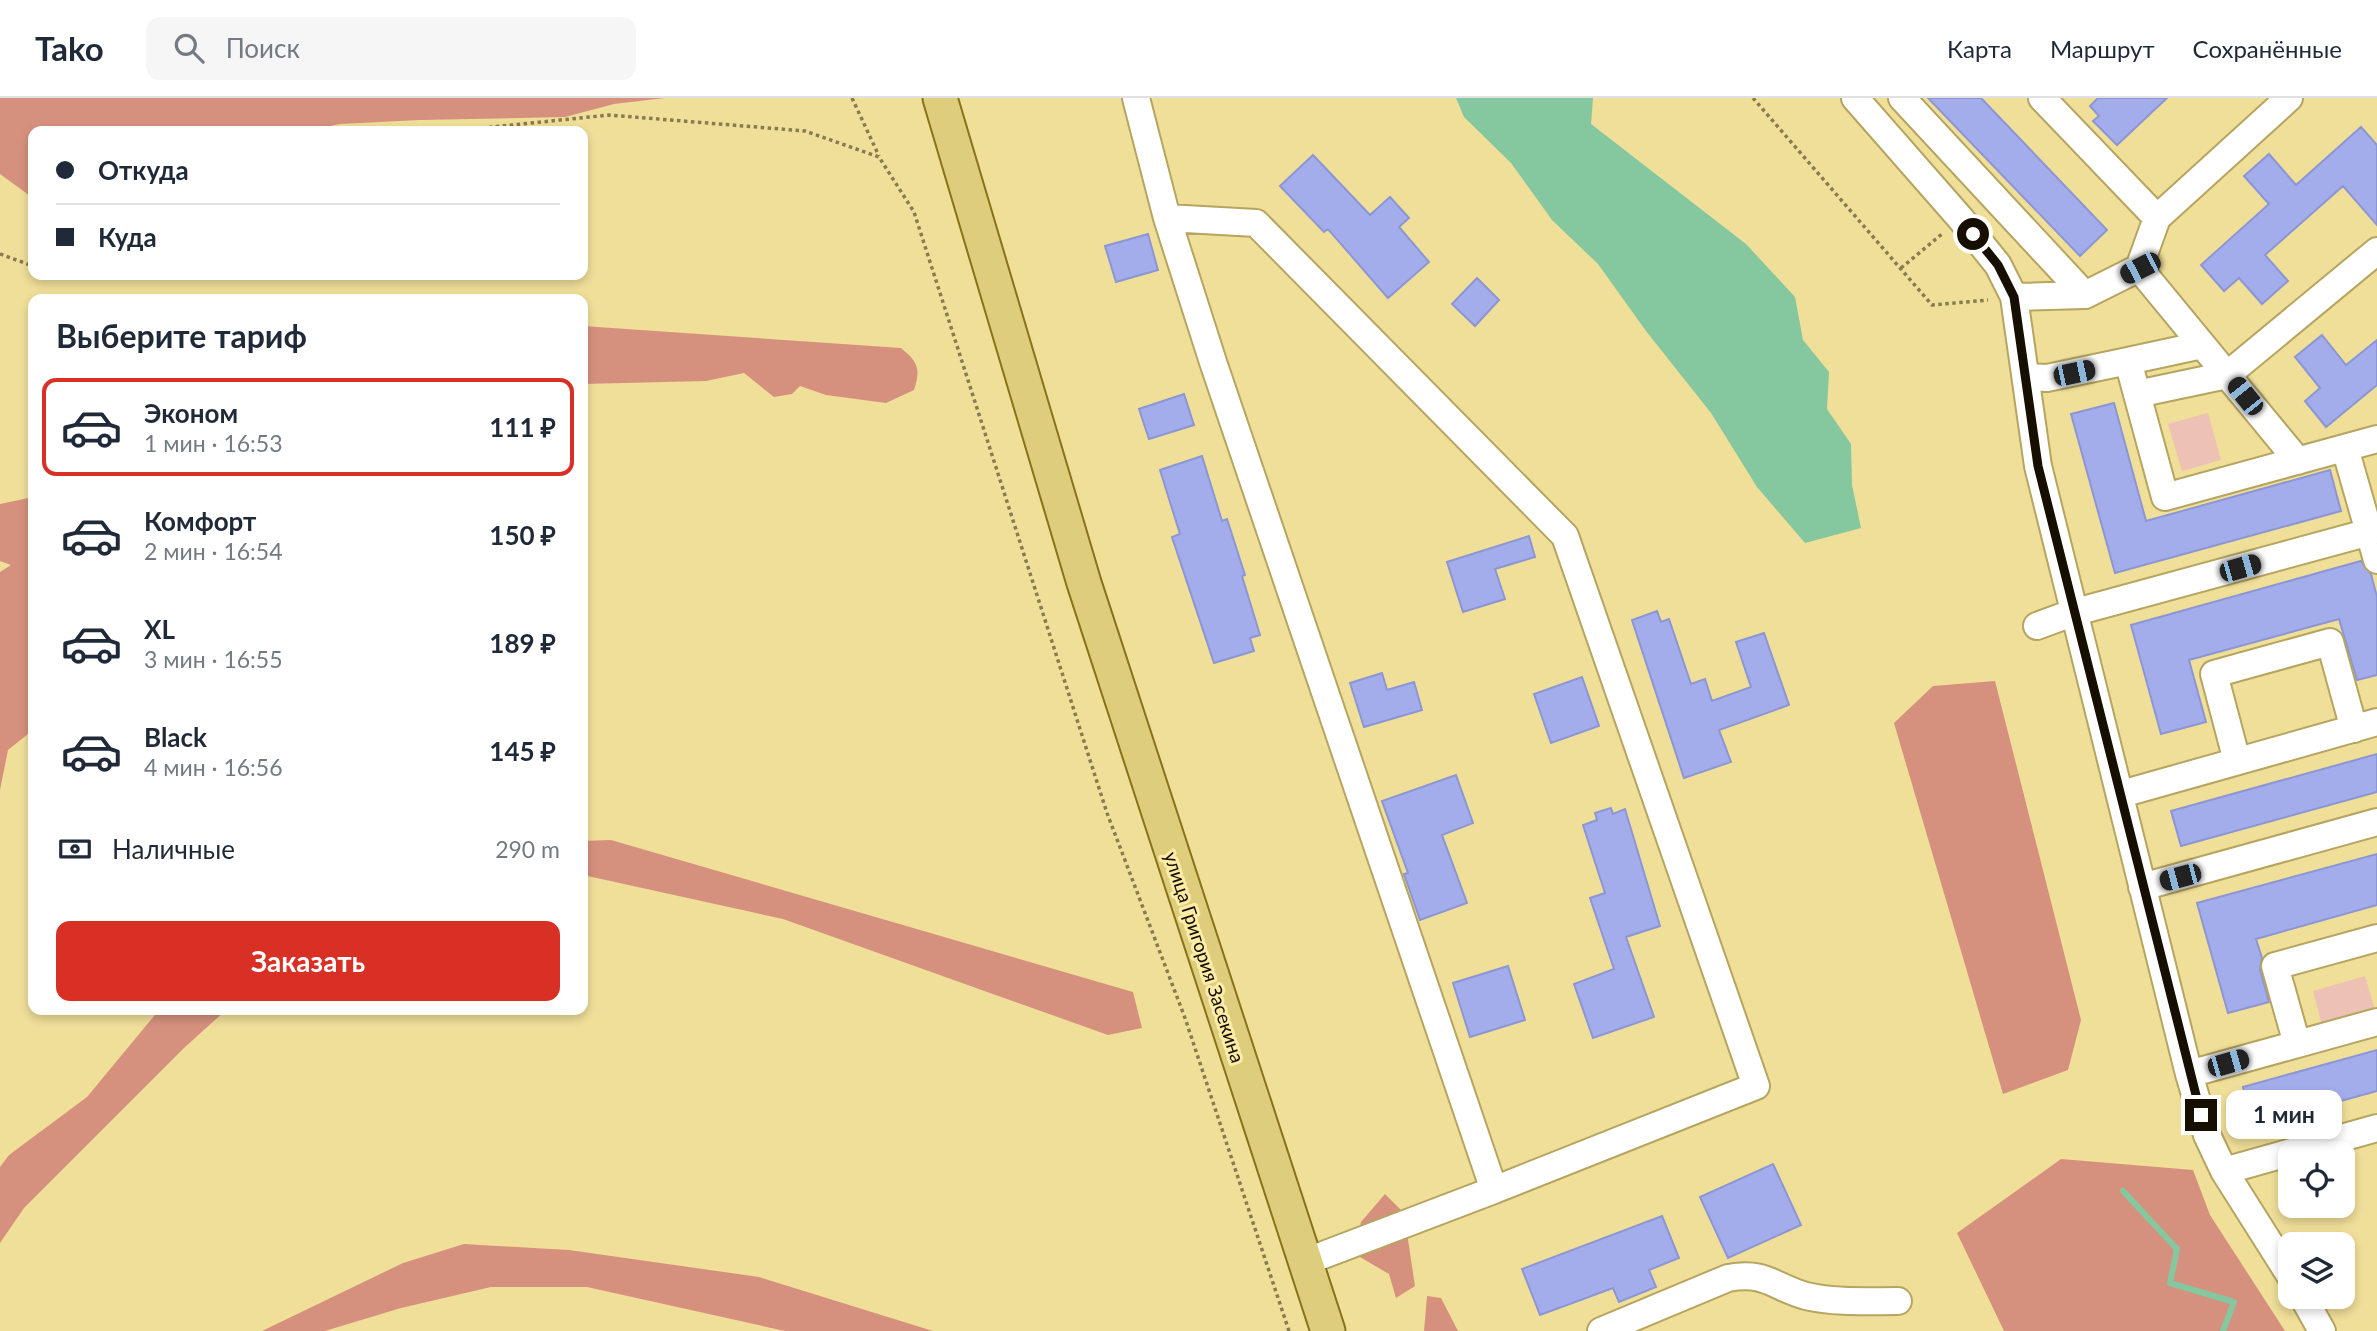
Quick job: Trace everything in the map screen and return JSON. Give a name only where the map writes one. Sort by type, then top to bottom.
[{"type":"main road","name":"улица Григория Засекина","points":[[940,98],[1084,583],[1328,1331]]},
{"type":"street","points":[[1136,98],[1167,218],[1494,1190]]},
{"type":"street","points":[[1855,98],[1998,265],[2014,297],[2038,466],[2072,613],[2189,1074],[2207,1135],[2278,1254]]},
{"type":"street","points":[[1902,98],[2085,295]]},
{"type":"street","points":[[2042,98],[2157,218]]},
{"type":"street","points":[[2014,297],[2085,295],[2140,268],[2157,218],[2289,98]]},
{"type":"street","points":[[1167,218],[1255,223],[1564,536],[1756,1086],[1305,1262]]},
{"type":"street","points":[[2137,394],[2227,375],[2377,251]]},
{"type":"street","points":[[2140,268],[2298,461]]},
{"type":"street","points":[[2026,377],[2047,378],[2202,345]]},
{"type":"street","points":[[2128,361],[2165,498],[2377,439]]},
{"type":"street","points":[[2345,447],[2373,531],[2377,560]]},
{"type":"street","points":[[2037,626],[2072,613],[2373,531]]},
{"type":"street","points":[[2132,791],[2365,725],[2330,642],[2214,674],[2237,761]]},
{"type":"street","points":[[2142,887],[2377,822]]},
{"type":"street","points":[[2297,1044],[2275,966],[2377,938]]},
{"type":"street","points":[[2189,1074],[2377,1022]]},
{"type":"street","points":[[2226,1163],[2377,1128]]},
{"type":"street","points":[[1601,1331],[1728,1278],[1749,1274],[1805,1296],[1898,1301]]},
{"type":"street","points":[[2310,1309],[2322,1331]]},
{"type":"path","points":[[852,98],[879,157],[914,212],[1107,813],[1185,1018],[1289,1331]]},
{"type":"path","points":[[1753,98],[1932,305],[2014,297]]},
{"type":"path","points":[[502,126],[609,115],[805,131],[879,157]]},
{"type":"path","points":[[1901,268],[1961,219]]},
{"type":"path","points":[[0,254],[28,265]]},
{"type":"shaded area","points":[[0,98],[665,98],[614,104],[565,117],[420,120],[330,126],[28,126],[28,194],[0,174]]},
{"type":"shaded area","points":[[1456,98],[1593,98],[1591,124],[1746,244],[1795,297],[1803,340],[1829,372],[1827,409],[1851,444],[1852,485],[1861,528],[1805,543],[1757,487],[1711,413],[1646,331],[1598,264],[1552,220],[1511,163],[1464,117]]},
{"type":"shaded area","points":[[588,326],[901,348],[917,366],[914,390],[886,403],[826,395],[800,386],[792,394],[774,397],[744,373],[706,381],[588,384]]},
{"type":"shaded area","points":[[2208,413],[2221,460],[2182,471],[2168,424]]},
{"type":"shaded area","points":[[28,498],[28,734],[8,750],[0,790],[0,572],[11,565],[0,561],[0,504]]},
{"type":"shaded area","points":[[1995,681],[2081,1020],[2068,1070],[2003,1094],[1894,723],[1933,686]]},
{"type":"shaded area","points":[[611,840],[1133,992],[1142,1028],[1108,1035],[783,919],[588,876],[588,841]]},
{"type":"shaded area","points":[[2365,976],[2375,1010],[2322,1025],[2313,991]]},
{"type":"shaded area","points":[[155,1015],[220,1015],[24,1208],[0,1243],[0,1167],[9,1155],[87,1097]]},
{"type":"shaded area","points":[[2061,1159],[2193,1170],[2210,1215],[2285,1331],[2004,1331],[1957,1233]]},
{"type":"shaded area","points":[[1385,1194],[1404,1213],[1415,1286],[1396,1298],[1389,1274],[1353,1253],[1361,1222]]},
{"type":"shaded area","points":[[464,1244],[569,1250],[759,1277],[933,1331],[785,1331],[587,1287],[491,1287],[401,1308],[325,1331],[262,1331],[403,1263]]},
{"type":"shaded area","points":[[1427,1296],[1441,1298],[1458,1331],[1424,1331]]},
{"type":"building","points":[[1928,98],[1981,98],[2107,230],[2080,256]]},
{"type":"building","points":[[2098,98],[2167,98],[2117,145],[2093,121],[2099,116],[2090,106]]},
{"type":"building","points":[[2361,127],[2377,145],[2377,225],[2343,186],[2265,255],[2288,281],[2262,304],[2239,278],[2224,291],[2201,265],[2269,204],[2244,176],[2269,154],[2296,185]]},
{"type":"building","points":[[1313,155],[1370,215],[1390,197],[1409,218],[1399,227],[1429,262],[1388,298],[1328,229],[1324,232],[1280,186]]},
{"type":"building","points":[[1148,234],[1158,270],[1116,282],[1105,246]]},
{"type":"building","points":[[1477,278],[1499,300],[1475,326],[1452,304]]},
{"type":"building","points":[[2322,335],[2346,365],[2377,340],[2377,385],[2326,427],[2305,401],[2320,388],[2295,357]]},
{"type":"building","points":[[1184,394],[1194,425],[1149,439],[1139,409]]},
{"type":"building","points":[[2114,403],[2146,521],[2330,470],[2341,511],[2115,573],[2071,414]]},
{"type":"building","points":[[1202,456],[1222,521],[1227,519],[1260,635],[1250,638],[1254,651],[1214,663],[1172,537],[1180,534],[1160,470]]},
{"type":"building","points":[[1529,536],[1535,557],[1495,569],[1505,599],[1463,612],[1447,562]]},
{"type":"building","points":[[2361,561],[2371,574],[2377,597],[2377,675],[2357,680],[2339,619],[2189,660],[2206,722],[2161,734],[2131,625]]},
{"type":"building","points":[[1657,611],[1661,622],[1669,619],[1691,684],[1705,679],[1712,701],[1751,687],[1736,642],[1764,633],[1789,705],[1719,730],[1731,762],[1684,778],[1632,620]]},
{"type":"building","points":[[1382,673],[1387,690],[1414,682],[1422,710],[1364,727],[1350,683]]},
{"type":"building","points":[[1582,677],[1599,726],[1551,743],[1534,694]]},
{"type":"building","points":[[2377,754],[2377,792],[2181,846],[2171,811]]},
{"type":"building","points":[[1456,775],[1473,823],[1442,835],[1467,903],[1420,920],[1404,874],[1408,873],[1382,801]]},
{"type":"building","points":[[1611,808],[1613,814],[1625,809],[1660,926],[1626,937],[1654,1017],[1593,1038],[1574,984],[1614,969],[1590,898],[1605,893],[1583,825],[1597,820],[1595,813]]},
{"type":"building","points":[[2377,854],[2377,905],[2256,939],[2262,958],[2260,970],[2269,1002],[2228,1013],[2197,903]]},
{"type":"building","points":[[1508,966],[1525,1020],[1470,1037],[1453,983]]},
{"type":"building","points":[[2377,1050],[2377,1091],[2254,1125],[2243,1087]]},
{"type":"building","points":[[1773,1164],[1801,1225],[1728,1258],[1700,1197]]},
{"type":"building","points":[[1662,1216],[1679,1258],[1649,1270],[1656,1287],[1619,1302],[1613,1288],[1540,1315],[1522,1269]]},
{"type":"waterway","points":[[2123,1191],[2177,1249],[2170,1283],[2234,1302],[2223,1331]]},
{"type":"route","points":[[1973,234],[1998,265],[2014,297],[2038,466],[2072,613],[2201,1115]]}]
